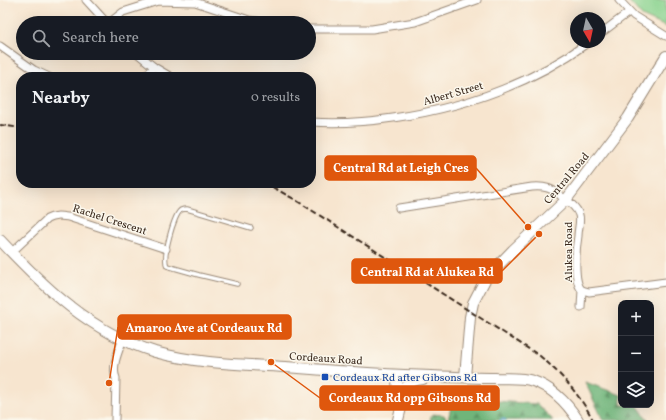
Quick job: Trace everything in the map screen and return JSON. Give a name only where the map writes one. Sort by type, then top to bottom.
[{"type":"main road","name":"Central Road","points":[[465,377],[470,317],[473,303],[486,278],[566,200],[628,118],[666,56]]},
{"type":"main road","name":"Cordeaux Road","points":[[0,240],[45,286],[71,308],[94,324],[125,341],[156,352],[203,362],[397,375],[521,379],[531,381],[547,388],[560,397],[578,420]]},
{"type":"main road","points":[[397,375],[399,417]]},
{"type":"main road","points":[[399,417],[404,393],[410,382],[414,380],[438,379],[444,377]]},
{"type":"street","points":[[86,0],[101,16]]},
{"type":"street","points":[[316,29],[372,29],[415,22],[477,0]]},
{"type":"street","points":[[619,0],[629,12],[641,22],[666,36]]},
{"type":"street","points":[[118,16],[123,12],[158,1],[195,2],[237,16]]},
{"type":"street","points":[[606,29],[629,12]]},
{"type":"street","points":[[0,46],[16,57]]},
{"type":"street","name":"Albert Street","points":[[316,122],[368,122],[419,114],[461,104],[512,86],[558,62],[580,48]]},
{"type":"street","points":[[20,60],[38,72]]},
{"type":"street","points":[[146,60],[163,72]]},
{"type":"street","points":[[149,72],[154,66]]},
{"type":"street","name":"Alukea Road","points":[[399,208],[543,186],[558,193],[577,211],[580,216],[577,244],[577,274],[579,288],[582,290],[582,307]]},
{"type":"street","name":"Rachel Crescent","points":[[12,252],[52,216],[68,217],[166,249]]},
{"type":"street","points":[[582,290],[589,292],[666,282]]},
{"type":"street","points":[[115,420],[116,378],[125,341]]},
{"type":"lane","points":[[237,284],[199,276],[167,266],[165,261],[166,249],[177,216],[180,210],[183,209],[251,228]]},
{"type":"green space","points":[[628,0],[666,0],[666,27],[642,16]]},
{"type":"green space","points":[[585,382],[618,394],[618,408],[639,408],[648,420],[603,420]]},
{"type":"green space","points":[[453,398],[537,404],[553,420],[448,420]]},
{"type":"green space","points":[[432,414],[444,415],[447,420],[430,420]]},
{"type":"waterway","points":[[501,420],[505,420]]},
{"type":"railway","points":[[0,125],[16,127]]},
{"type":"railway","points":[[274,188],[294,199],[540,356],[570,385],[593,420]]},
{"type":"place","name":"Central Rd at Leigh Cres","points":[[528,227]]},
{"type":"place","name":"Central Rd at Alukea Rd","points":[[539,234]]},
{"type":"place","name":"Cordeaux Rd opp Gibsons Rd","points":[[271,362]]},
{"type":"place","name":"Cordeaux Rd after Gibsons Rd","points":[[325,377]]},
{"type":"place","name":"Amaroo Ave at Cordeaux Rd","points":[[109,383]]}]
